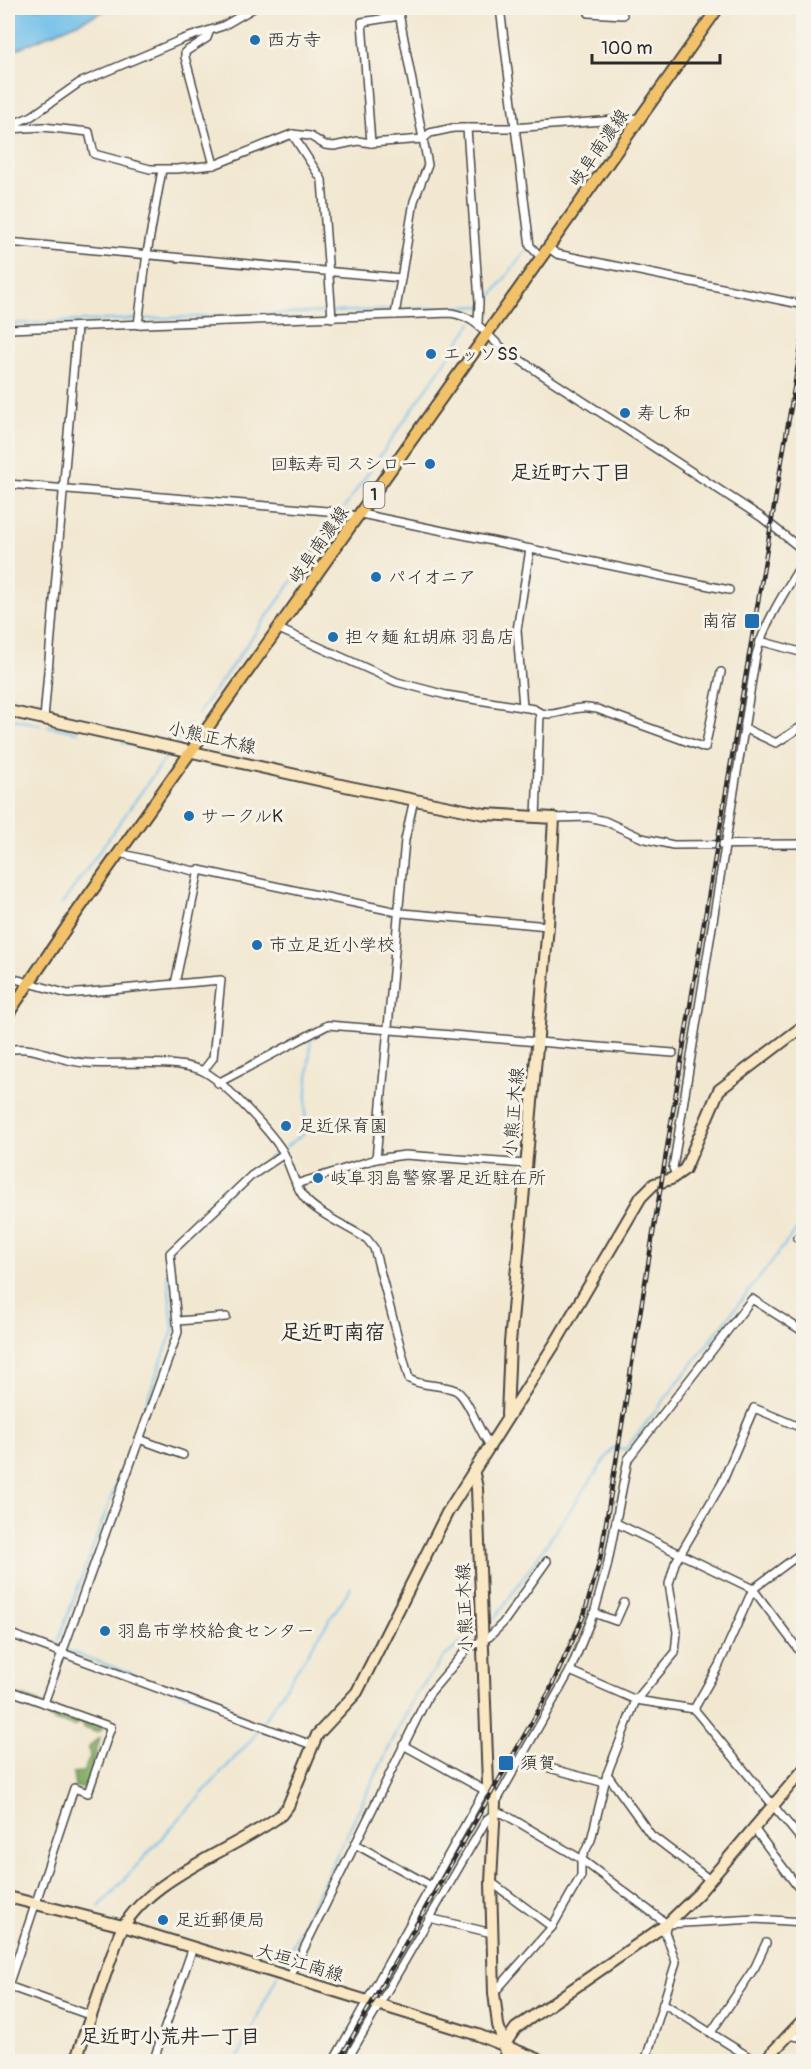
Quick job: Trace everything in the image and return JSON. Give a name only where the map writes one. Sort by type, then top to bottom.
[{"type":"main road","name":"岐阜南濃線","points":[[8,1014],[119,853],[718,8]]},
{"type":"main road","name":"岐阜南濃線","points":[[8,1004],[28,982]]},
{"type":"street","points":[[8,128],[32,116],[79,83],[210,30],[254,8]]},
{"type":"street","points":[[395,315],[414,201],[428,165],[398,8]]},
{"type":"street","points":[[500,8],[513,128],[530,246],[542,258]]},
{"type":"street","points":[[588,8],[589,13],[623,15]]},
{"type":"street","points":[[371,143],[362,22],[399,16]]},
{"type":"street","points":[[210,30],[207,38],[186,52],[185,57],[214,165]]},
{"type":"street","points":[[8,128],[42,127],[89,132],[94,154],[162,170],[214,165],[292,134],[310,136],[325,145],[358,141],[371,143],[423,139],[430,133],[468,128],[513,128],[640,118]]},
{"type":"street","points":[[468,128],[479,305],[477,322]]},
{"type":"street","points":[[292,134],[322,180],[332,318]]},
{"type":"street","points":[[138,325],[147,253],[162,170]]},
{"type":"street","points":[[8,242],[401,278]]},
{"type":"street","points":[[549,248],[557,254],[804,305]]},
{"type":"street","points":[[8,329],[451,313],[477,322],[506,351],[761,518],[804,551]]},
{"type":"street","points":[[44,719],[77,327]]},
{"type":"street","points":[[8,484],[360,515],[729,590]]},
{"type":"street","points":[[523,707],[517,630],[530,549]]},
{"type":"street","points":[[677,1176],[674,1168],[759,641],[804,560]]},
{"type":"street","points":[[279,629],[397,682],[446,695],[534,709],[540,714],[557,714],[581,707],[597,709],[705,748],[721,672]]},
{"type":"street","points":[[759,641],[804,653]]},
{"type":"street","name":"小熊正木線","points":[[8,711],[350,787],[485,814],[554,818],[548,926],[512,1322],[507,1415],[474,1474],[477,1488],[483,1636],[486,1787],[495,1810],[492,1881],[494,1993],[509,2061]]},
{"type":"street","points":[[536,818],[540,714]]},
{"type":"street","points":[[744,728],[776,743],[804,725]]},
{"type":"street","points":[[376,1159],[405,840],[414,799]]},
{"type":"street","points":[[554,818],[596,819],[661,843],[804,844]]},
{"type":"street","points":[[119,853],[194,871],[199,870],[398,912],[548,926]]},
{"type":"street","points":[[175,984],[199,870]]},
{"type":"street","points":[[8,977],[68,994],[221,980],[213,1058],[203,1071]]},
{"type":"street","points":[[218,1083],[328,1025],[673,1053]]},
{"type":"street","points":[[507,1415],[556,1342],[641,1197],[654,1184],[677,1176],[689,1162],[719,1090],[803,1028]]},
{"type":"street","points":[[8,1050],[32,1048],[67,1062],[174,1066],[203,1071],[218,1083],[254,1116],[284,1155],[304,1198],[367,1239],[374,1248],[395,1319],[409,1379],[455,1390],[465,1398],[481,1435],[490,1445]]},
{"type":"street","points":[[44,1703],[178,1332],[170,1253],[251,1176],[284,1155]]},
{"type":"street","points":[[296,1184],[376,1159],[405,1155],[526,1164]]},
{"type":"street","points":[[333,2061],[429,1918],[487,1819],[495,1810],[570,1671],[594,1612],[616,1523],[628,1459],[752,1299],[804,1332]]},
{"type":"street","points":[[178,1321],[226,1317]]},
{"type":"street","points":[[494,1993],[552,1927],[581,1876],[582,1859],[591,1840],[607,1774],[636,1700],[675,1653],[677,1632],[669,1584],[680,1553],[697,1529],[722,1483],[754,1408],[804,1429]]},
{"type":"street","points":[[139,1439],[183,1455]]},
{"type":"street","points":[[75,2061],[123,1926],[146,1897],[281,1815],[288,1806],[317,1735],[357,1692],[433,1539],[474,1474]]},
{"type":"street","points":[[616,1523],[753,1589],[804,1657]]},
{"type":"street","points":[[694,1708],[719,1665],[753,1589],[804,1551]]},
{"type":"street","points":[[290,1977],[429,1694],[468,1648],[503,1623],[547,1561]]},
{"type":"street","points":[[594,1612],[616,1621],[624,1603]]},
{"type":"street","points":[[8,1633],[312,1744]]},
{"type":"street","points":[[570,1671],[636,1700],[660,1706],[694,1708],[774,1803],[804,1843]]},
{"type":"street","points":[[8,1690],[111,1727],[88,1793],[74,1788],[8,1986],[92,2016]]},
{"type":"street","points":[[346,2061],[431,1886],[486,1787],[403,1745]]},
{"type":"street","points":[[520,1760],[605,1783]]},
{"type":"street","points":[[504,2044],[516,2028],[667,1924],[710,1880],[804,1769]]},
{"type":"street","points":[[607,1774],[651,1835],[710,1880]]},
{"type":"street","points":[[495,1810],[582,1859],[667,1924],[755,1919],[804,1922]]},
{"type":"street","points":[[753,1827],[797,1886]]},
{"type":"street","points":[[355,1844],[431,1886]]},
{"type":"street","points":[[492,1881],[552,1927]]},
{"type":"street","name":"大垣江南線","points":[[10,1896],[193,1947],[504,2044],[545,2061]]},
{"type":"street","points":[[429,1918],[492,1933]]},
{"type":"street","points":[[645,2061],[676,1962],[665,1932],[667,1924]]},
{"type":"street","points":[[712,2031],[755,1967],[766,1943]]},
{"type":"street","points":[[153,2061],[193,1947]]},
{"type":"street","points":[[663,2003],[712,2031],[757,2061]]},
{"type":"street","points":[[763,2061],[804,2019]]},
{"type":"street","points":[[789,2035],[804,2038]]},
{"type":"green space","points":[[8,1692],[36,1701],[43,1706],[101,1723],[102,1729],[96,1732],[84,1728],[81,1722],[74,1726],[54,1721],[41,1712],[35,1712],[28,1704],[8,1699]]},
{"type":"green space","points":[[100,1738],[90,1777],[84,1788],[75,1787],[73,1773],[83,1772],[90,1758],[89,1747]]},
{"type":"water","points":[[8,8],[112,8],[8,53]]},
{"type":"waterway","points":[[484,306],[526,250]]},
{"type":"waterway","points":[[142,319],[484,306]]},
{"type":"waterway","points":[[8,324],[136,319]]},
{"type":"waterway","points":[[344,508],[472,323]]},
{"type":"waterway","points":[[197,715],[338,517]]},
{"type":"waterway","points":[[8,718],[41,725]]},
{"type":"waterway","points":[[176,742],[190,723]]},
{"type":"waterway","points":[[47,726],[78,732]]},
{"type":"waterway","points":[[62,904],[169,753],[122,742]]},
{"type":"waterway","points":[[286,1147],[304,1133],[311,1038],[324,1031]]},
{"type":"waterway","points":[[56,1647],[173,1330],[165,1249],[247,1174],[277,1153]]},
{"type":"waterway","points":[[485,1625],[496,1617],[613,1448],[626,1449],[804,1220]]},
{"type":"waterway","points":[[99,1907],[251,1740],[351,1587]]},
{"type":"waterway","points":[[8,1629],[239,1713]]},
{"type":"waterway","points":[[280,1971],[414,1697],[444,1657],[478,1629]]},
{"type":"waterway","points":[[236,2062],[277,1976]]},
{"type":"railway","points":[[338,2062],[549,1692],[584,1615],[600,1560],[804,329]]},
{"type":"place","name":"西方寺","points":[[255,40]]},
{"type":"place","name":"エッソSS","points":[[431,354]]},
{"type":"place","name":"寿し和","points":[[625,413]]},
{"type":"place","name":"回転寿司 スシロー","points":[[430,464]]},
{"type":"place","name":"パイオニア","points":[[376,577]]},
{"type":"place","name":"南宿","points":[[752,621]]},
{"type":"place","name":"担々麺 紅胡麻 羽島店","points":[[333,637]]},
{"type":"place","name":"サークルK","points":[[189,816]]},
{"type":"place","name":"市立足近小学校","points":[[257,945]]},
{"type":"place","name":"足近保育園","points":[[286,1126]]},
{"type":"place","name":"岐阜羽島警察署足近駐在所","points":[[318,1178]]},
{"type":"place","name":"羽島市学校給食センター","points":[[105,1631]]},
{"type":"place","name":"須賀","points":[[506,1763]]},
{"type":"place","name":"足近郵便局","points":[[163,1920]]},
{"type":"district","name":"足近町六丁目","points":[[571,472]]},
{"type":"district","name":"足近町南宿","points":[[333,1332]]},
{"type":"district","name":"足近町小荒井一丁目","points":[[170,2036]]}]
